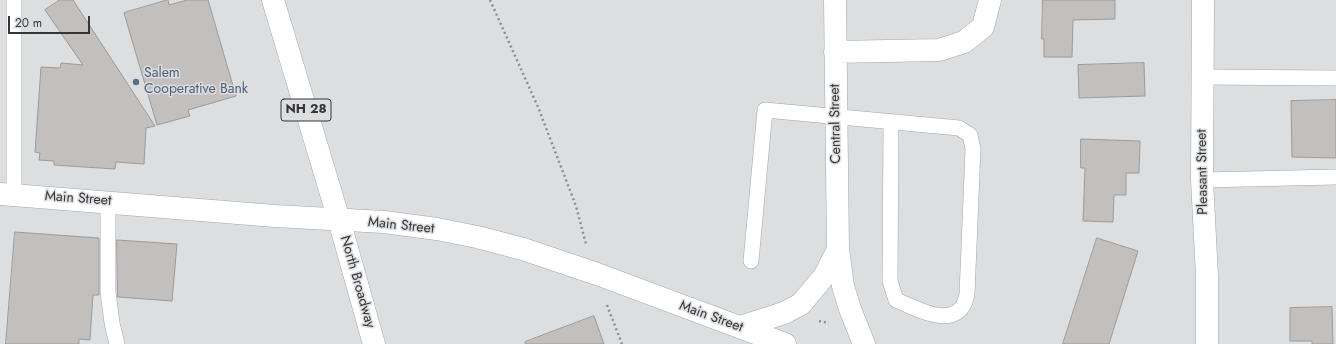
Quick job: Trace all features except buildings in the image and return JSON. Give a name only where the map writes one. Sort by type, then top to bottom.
[{"type":"main road","name":"NH 28","points":[[272,0],[339,220]]},
{"type":"main road","name":"Central Street","points":[[835,0],[838,248],[844,286],[850,309],[864,344]]},
{"type":"main road","points":[[835,52],[939,50],[964,42],[983,27],[990,0]]},
{"type":"main road","name":"Pleasant Street","points":[[1203,0],[1202,180],[1207,276],[1207,344]]},
{"type":"main road","name":"Main Street","points":[[7,194],[275,216],[399,224],[477,237],[523,249],[597,274],[785,344]]},
{"type":"main road","name":"North Broadway","points":[[339,220],[374,344]]},
{"type":"main road","name":"Central Street","points":[[740,327],[784,312],[801,304],[825,275],[838,248]]},
{"type":"lane","points":[[7,194],[14,0]]},
{"type":"lane","points":[[1203,77],[1336,78]]},
{"type":"lane","points":[[751,261],[765,110],[891,123],[959,128],[970,135],[973,149],[967,294],[963,306],[952,315],[937,316],[896,300],[890,281],[891,123]]},
{"type":"lane","points":[[1202,180],[1336,176]]},
{"type":"lane","points":[[108,202],[108,292],[112,324],[117,344]]},
{"type":"path","points":[[490,0],[538,107],[576,206],[582,233],[622,344]]},
{"type":"path","points":[[812,319],[826,323],[832,322]]},
{"type":"place","name":"Salem Cooperative Bank","points":[[136,82]]}]
